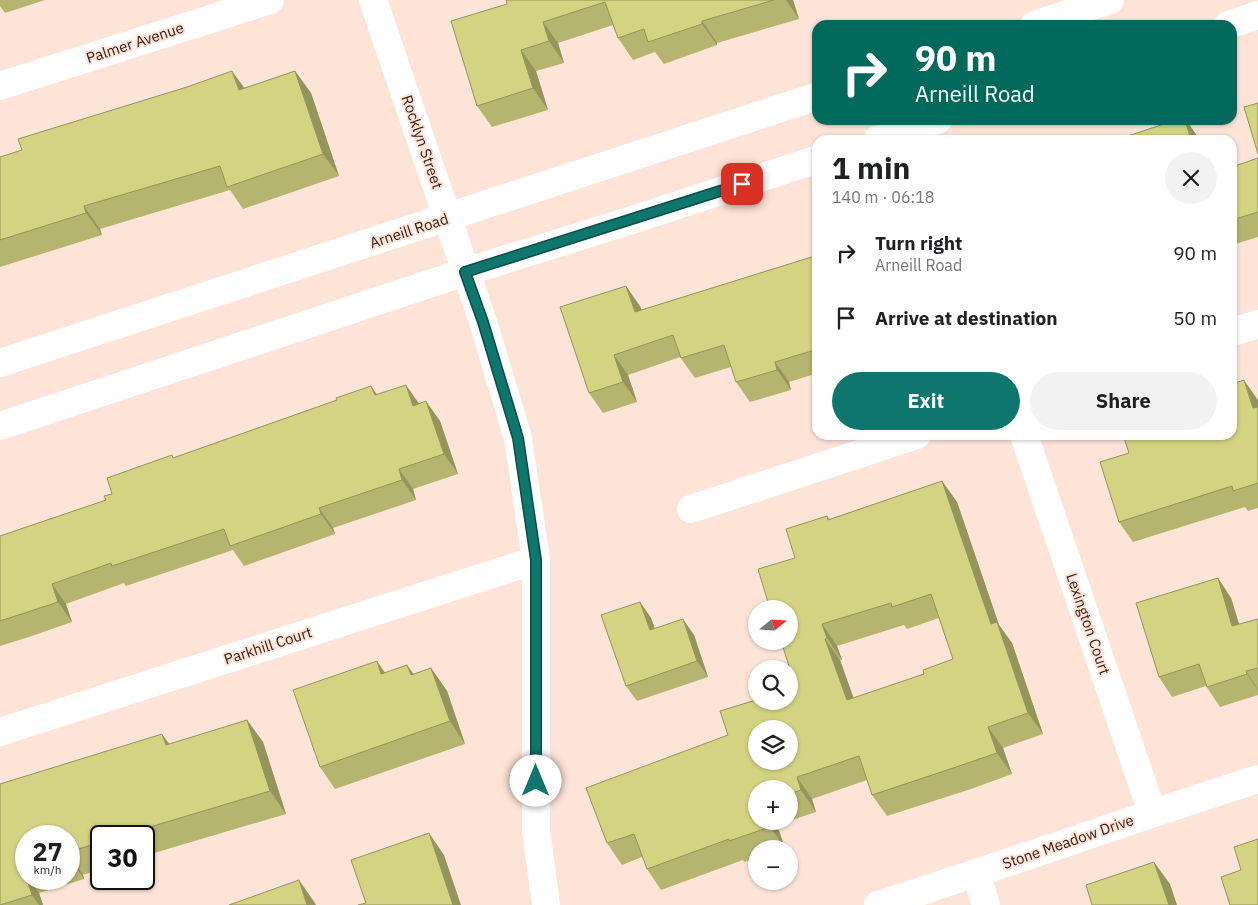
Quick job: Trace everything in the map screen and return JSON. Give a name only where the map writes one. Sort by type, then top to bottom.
[{"type":"street","name":"Palmer Avenue","points":[[0,86],[270,0]]},
{"type":"street","name":"Rocklyn Street","points":[[374,0],[483,322],[518,438],[536,560],[536,830],[546,905]]},
{"type":"street","points":[[1049,20],[1110,0]]},
{"type":"street","points":[[1237,22],[1258,15]]},
{"type":"street","name":"Arneill Road","points":[[0,363],[812,98]]},
{"type":"street","points":[[892,135],[923,125]]},
{"type":"street","points":[[0,426],[465,272],[812,161]]},
{"type":"street","points":[[1237,330],[1258,324]]},
{"type":"street","points":[[692,509],[902,440]]},
{"type":"street","name":"Lexington Court","points":[[1026,440],[1152,812]]},
{"type":"street","name":"Parkhill Court","points":[[0,732],[536,560]]},
{"type":"street","name":"Stone Meadow Drive","points":[[878,905],[976,874],[1152,812],[1258,779]]},
{"type":"street","points":[[976,874],[986,905]]},
{"type":"building","points":[[506,0],[774,0],[702,21],[702,24],[648,42],[644,29],[618,38],[605,2],[543,22],[549,41],[521,50],[533,88],[477,106],[451,21],[507,4]]},
{"type":"building","points":[[232,71],[239,90],[295,71],[323,154],[227,187],[220,166],[84,206],[86,213],[0,240],[0,157],[22,150],[18,139],[187,87]]},
{"type":"building","points":[[1258,103],[1258,154],[1244,107]]},
{"type":"building","points":[[1161,125],[1186,125],[1190,135],[1131,135]]},
{"type":"building","points":[[1258,158],[1258,212],[1237,218],[1237,165]]},
{"type":"building","points":[[812,257],[812,351],[775,362],[777,370],[736,382],[724,345],[681,358],[673,335],[614,355],[623,382],[589,393],[560,307],[626,286],[635,312]]},
{"type":"building","points":[[1244,380],[1253,408],[1258,407],[1258,483],[1233,491],[1232,486],[1119,522],[1100,462],[1129,453],[1125,440],[1237,440],[1237,382]]},
{"type":"building","points":[[406,385],[413,406],[426,401],[444,454],[399,469],[402,480],[319,508],[321,514],[230,546],[224,529],[112,566],[111,563],[52,584],[58,602],[0,621],[0,536],[106,500],[104,496],[112,494],[107,478],[172,455],[173,458],[337,400],[336,398],[371,386],[375,395]]},
{"type":"building","points":[[942,481],[991,624],[997,622],[1028,713],[988,727],[997,753],[872,795],[859,756],[797,777],[798,780],[748,780],[748,830],[761,830],[729,841],[729,839],[647,869],[634,834],[607,843],[586,788],[728,735],[720,711],[748,702],[748,710],[798,710],[798,660],[787,660],[784,650],[798,650],[798,600],[767,600],[758,569],[795,558],[786,529],[827,516],[828,520]],"holes":[[[931,594],[953,659],[923,670],[924,674],[847,700],[825,639],[827,638],[822,624],[891,603],[892,607]]]},
{"type":"building","points":[[1218,578],[1232,626],[1258,619],[1258,668],[1246,671],[1247,674],[1207,687],[1199,664],[1159,677],[1136,603]]},
{"type":"building","points":[[640,602],[650,630],[683,619],[697,661],[626,686],[601,615]]},
{"type":"building","points":[[377,661],[381,674],[407,665],[411,675],[431,668],[450,721],[320,767],[293,690]]},
{"type":"building","points":[[247,720],[270,791],[155,826],[90,825],[90,845],[80,849],[80,825],[15,825],[15,890],[30,890],[32,895],[0,905],[0,784],[162,734],[166,745]]},
{"type":"building","points":[[798,780],[801,790],[798,791]]},
{"type":"building","points":[[429,833],[453,905],[358,905],[366,903],[351,860]]},
{"type":"building","points":[[1258,839],[1258,905],[1230,905],[1221,877],[1241,870],[1234,847]]},
{"type":"building","points":[[1154,862],[1169,905],[1092,905],[1086,885]]},
{"type":"building","points":[[299,880],[307,905],[229,905]]},
{"type":"route","points":[[536,781],[536,560],[518,438],[483,322],[465,272],[742,184]]}]
